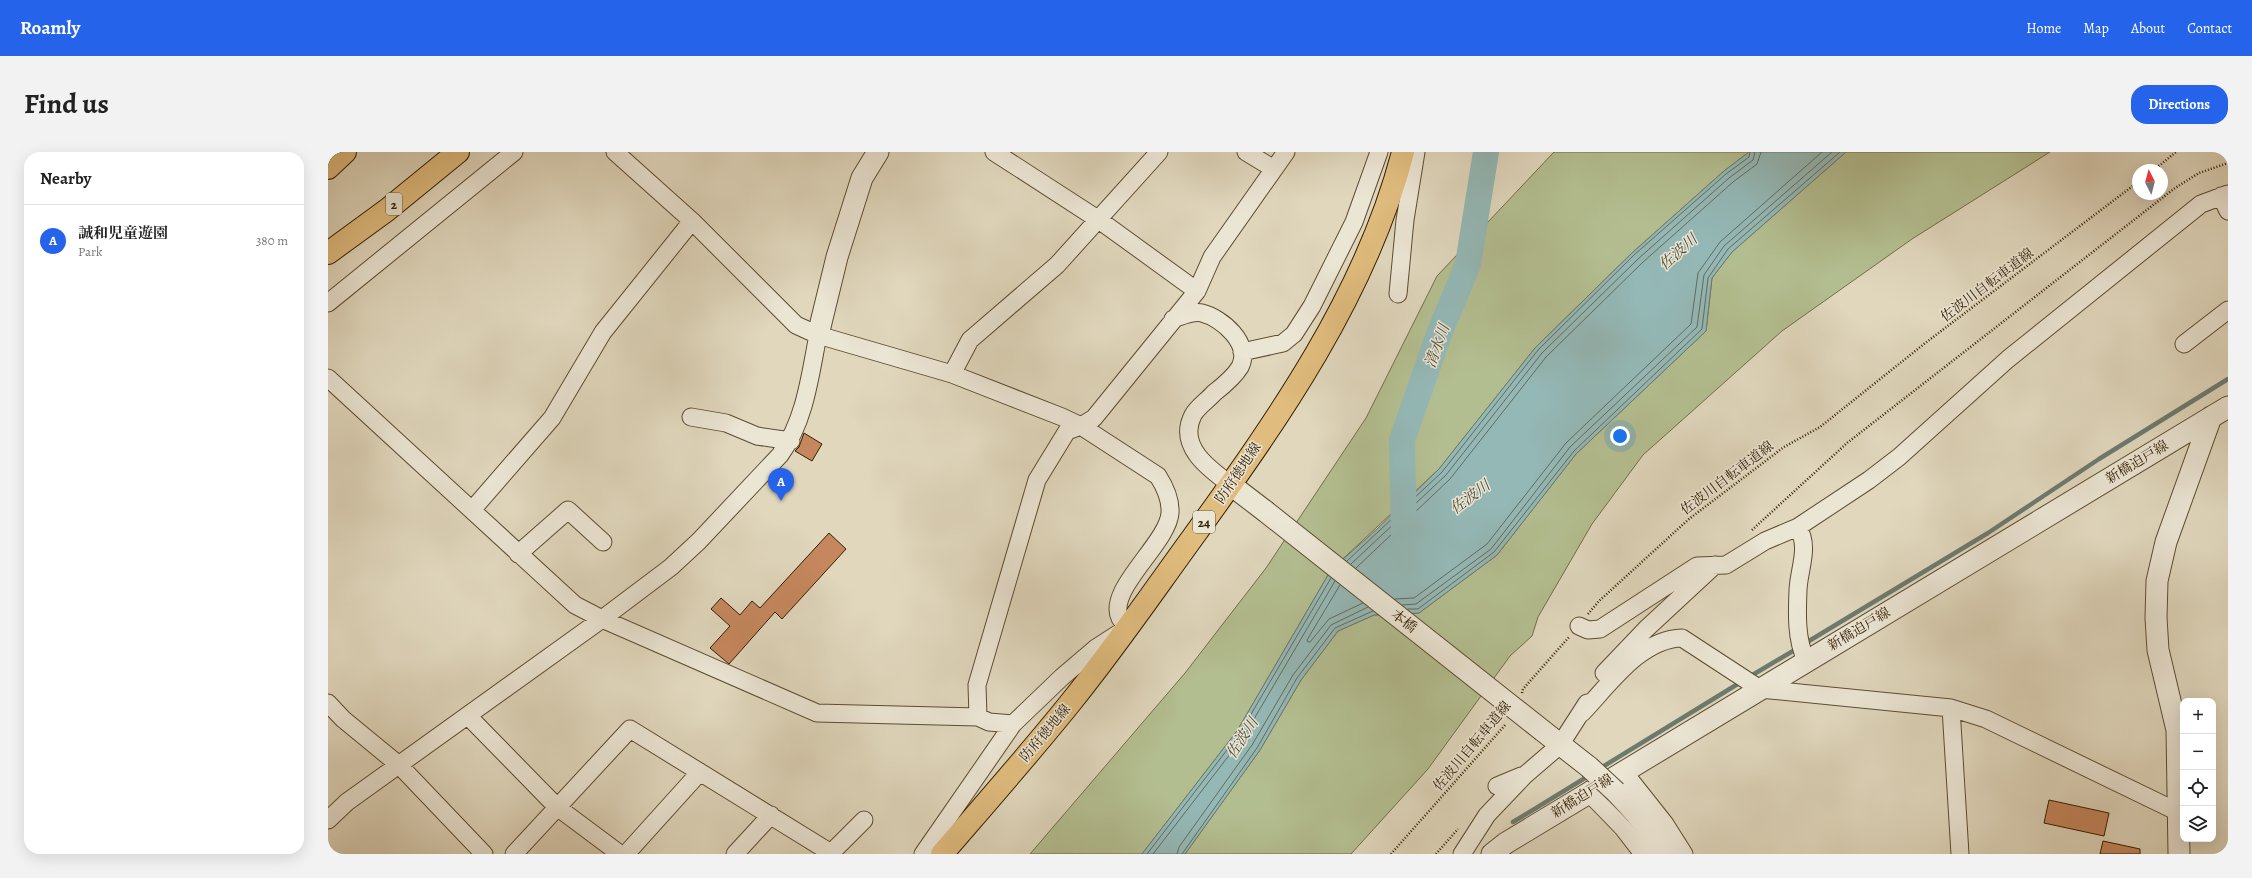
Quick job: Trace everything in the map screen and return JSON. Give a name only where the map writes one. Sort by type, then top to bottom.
[{"type":"main road","points":[[328,168],[345,152]]},
{"type":"main road","name":"2","points":[[328,253],[387,210],[458,152]]},
{"type":"main road","name":"防府徳地線","points":[[942,854],[1072,700],[1127,628],[1231,485],[1299,382],[1355,283],[1380,227],[1403,152]]},
{"type":"street","points":[[328,303],[514,152]]},
{"type":"street","points":[[615,152],[692,221],[796,325],[818,335],[952,374],[1081,426],[1158,476],[1170,500],[1170,514],[1166,528],[1120,596],[1119,617],[1127,628],[1090,653],[1013,724],[923,854]]},
{"type":"street","points":[[328,820],[347,802],[602,619],[671,567],[699,541],[791,442],[799,422],[837,257],[862,178],[878,152]]},
{"type":"street","points":[[994,152],[1099,220],[1196,291]]},
{"type":"street","points":[[952,374],[970,340],[1057,265],[1159,152]]},
{"type":"street","points":[[1246,152],[1274,169]]},
{"type":"street","points":[[978,717],[977,685],[1037,480],[1067,431],[1081,426],[1094,418],[1196,291],[1212,257],[1286,152]]},
{"type":"street","points":[[1242,352],[1283,343],[1294,334],[1312,306],[1354,222],[1379,152]]},
{"type":"street","points":[[1398,294],[1404,220],[1416,152]]},
{"type":"street","points":[[1579,626],[1588,630],[1600,629],[1697,566],[1726,565],[1765,541],[1798,527],[1869,480],[1899,457],[2008,359],[2201,204],[2224,195],[2228,211]]},
{"type":"street","points":[[472,510],[552,418],[603,332],[692,221]]},
{"type":"street","points":[[2184,344],[2228,310]]},
{"type":"street","points":[[1173,319],[1188,314],[1202,313],[1212,318],[1237,338],[1242,352],[1240,366],[1194,413],[1188,426],[1190,443],[1198,456],[1210,470],[1231,485]]},
{"type":"street","points":[[328,378],[575,605],[602,619],[817,713],[978,717],[989,722],[1013,724]]},
{"type":"street","points":[[2179,854],[2177,730],[2158,650],[2156,618],[2157,581],[2166,542],[2220,412]]},
{"type":"street","name":"新橋迫戸線","points":[[1492,854],[1506,843],[1588,792],[2220,412]]},
{"type":"street","points":[[691,417],[726,423],[757,436],[791,442]]},
{"type":"street","name":"本橋","points":[[1231,485],[1589,767],[1616,792],[1637,815],[1664,854]]},
{"type":"street","points":[[518,554],[568,510],[603,542]]},
{"type":"street","points":[[1798,527],[1803,536],[1804,555],[1798,590],[1799,647],[1806,660]]},
{"type":"street","points":[[1462,854],[1487,815],[1525,774],[1560,745],[1582,713],[1598,680],[1646,629],[1715,565]]},
{"type":"street","points":[[1582,713],[1626,667],[1650,647],[1669,638],[1682,638],[1760,689],[1951,708],[1986,719],[2178,812]]},
{"type":"street","points":[[328,703],[344,719],[399,765],[484,854]]},
{"type":"street","points":[[1951,708],[1960,854]]},
{"type":"street","points":[[468,716],[557,807],[620,854]]},
{"type":"street","points":[[514,854],[630,729],[771,815],[830,853],[864,820]]},
{"type":"street","points":[[1623,771],[1665,824],[1684,854]]},
{"type":"street","points":[[626,854],[700,772]]},
{"type":"street","points":[[1497,786],[1512,778],[1525,774]]},
{"type":"street","points":[[1588,792],[1623,828],[1643,854]]},
{"type":"street","points":[[742,852],[771,815]]},
{"type":"path","points":[[2161,164],[2176,152]]},
{"type":"path","points":[[1750,531],[1847,443],[2175,188],[2199,172],[2228,163]]},
{"type":"path","name":"佐波川自転車道線","points":[[1521,700],[1523,689],[1600,601],[1689,520],[1784,447],[1820,427],[1924,344],[2132,187]]},
{"type":"path","name":"佐波川自転車道線","points":[[1391,854],[1508,721]]},
{"type":"green space","points":[[1554,152],[1749,152],[1724,171],[1632,253],[1535,348],[1439,469],[1331,570],[1237,731],[1142,854],[1030,854],[1185,673],[1266,568],[1366,418],[1437,276]]},
{"type":"green space","points":[[1846,152],[2050,152],[1912,239],[1782,331],[1643,455],[1592,524],[1538,617],[1532,636],[1510,656],[1428,769],[1351,854],[1185,854],[1260,750],[1301,680],[1338,631],[1374,615],[1419,613],[1497,555],[1576,454],[1706,331],[1712,278],[1732,252]]},
{"type":"water","name":"佐波川","points":[[1749,152],[1846,152],[1732,252],[1712,278],[1706,331],[1576,454],[1497,555],[1419,613],[1374,615],[1338,631],[1301,680],[1260,750],[1185,854],[1142,854],[1237,731],[1331,570],[1376,530],[1439,469],[1535,348],[1632,253],[1724,171]]},
{"type":"building","points":[[804,433],[822,444],[812,461],[795,451],[799,447]]},
{"type":"building","points":[[829,533],[846,549],[782,619],[775,612],[729,664],[710,648],[730,626],[711,609],[721,598],[740,615],[752,601],[760,608]]},
{"type":"building","points":[[2049,800],[2109,813],[2104,836],[2044,823]]},
{"type":"building","points":[[2103,841],[2140,849],[2140,854],[2100,854]]},
{"type":"waterway","name":"清水川","points":[[1404,538],[1402,440],[1439,334],[1468,264],[1486,152]]},
{"type":"waterway","points":[[1804,644],[1988,533],[2099,459],[2228,379]]},
{"type":"waterway","points":[[1749,677],[1798,648]]},
{"type":"waterway","points":[[1599,769],[1741,682]]},
{"type":"waterway","points":[[1513,822],[1590,775]]},
{"type":"place","name":"誠和児童遊園","points":[[781,501]]}]
